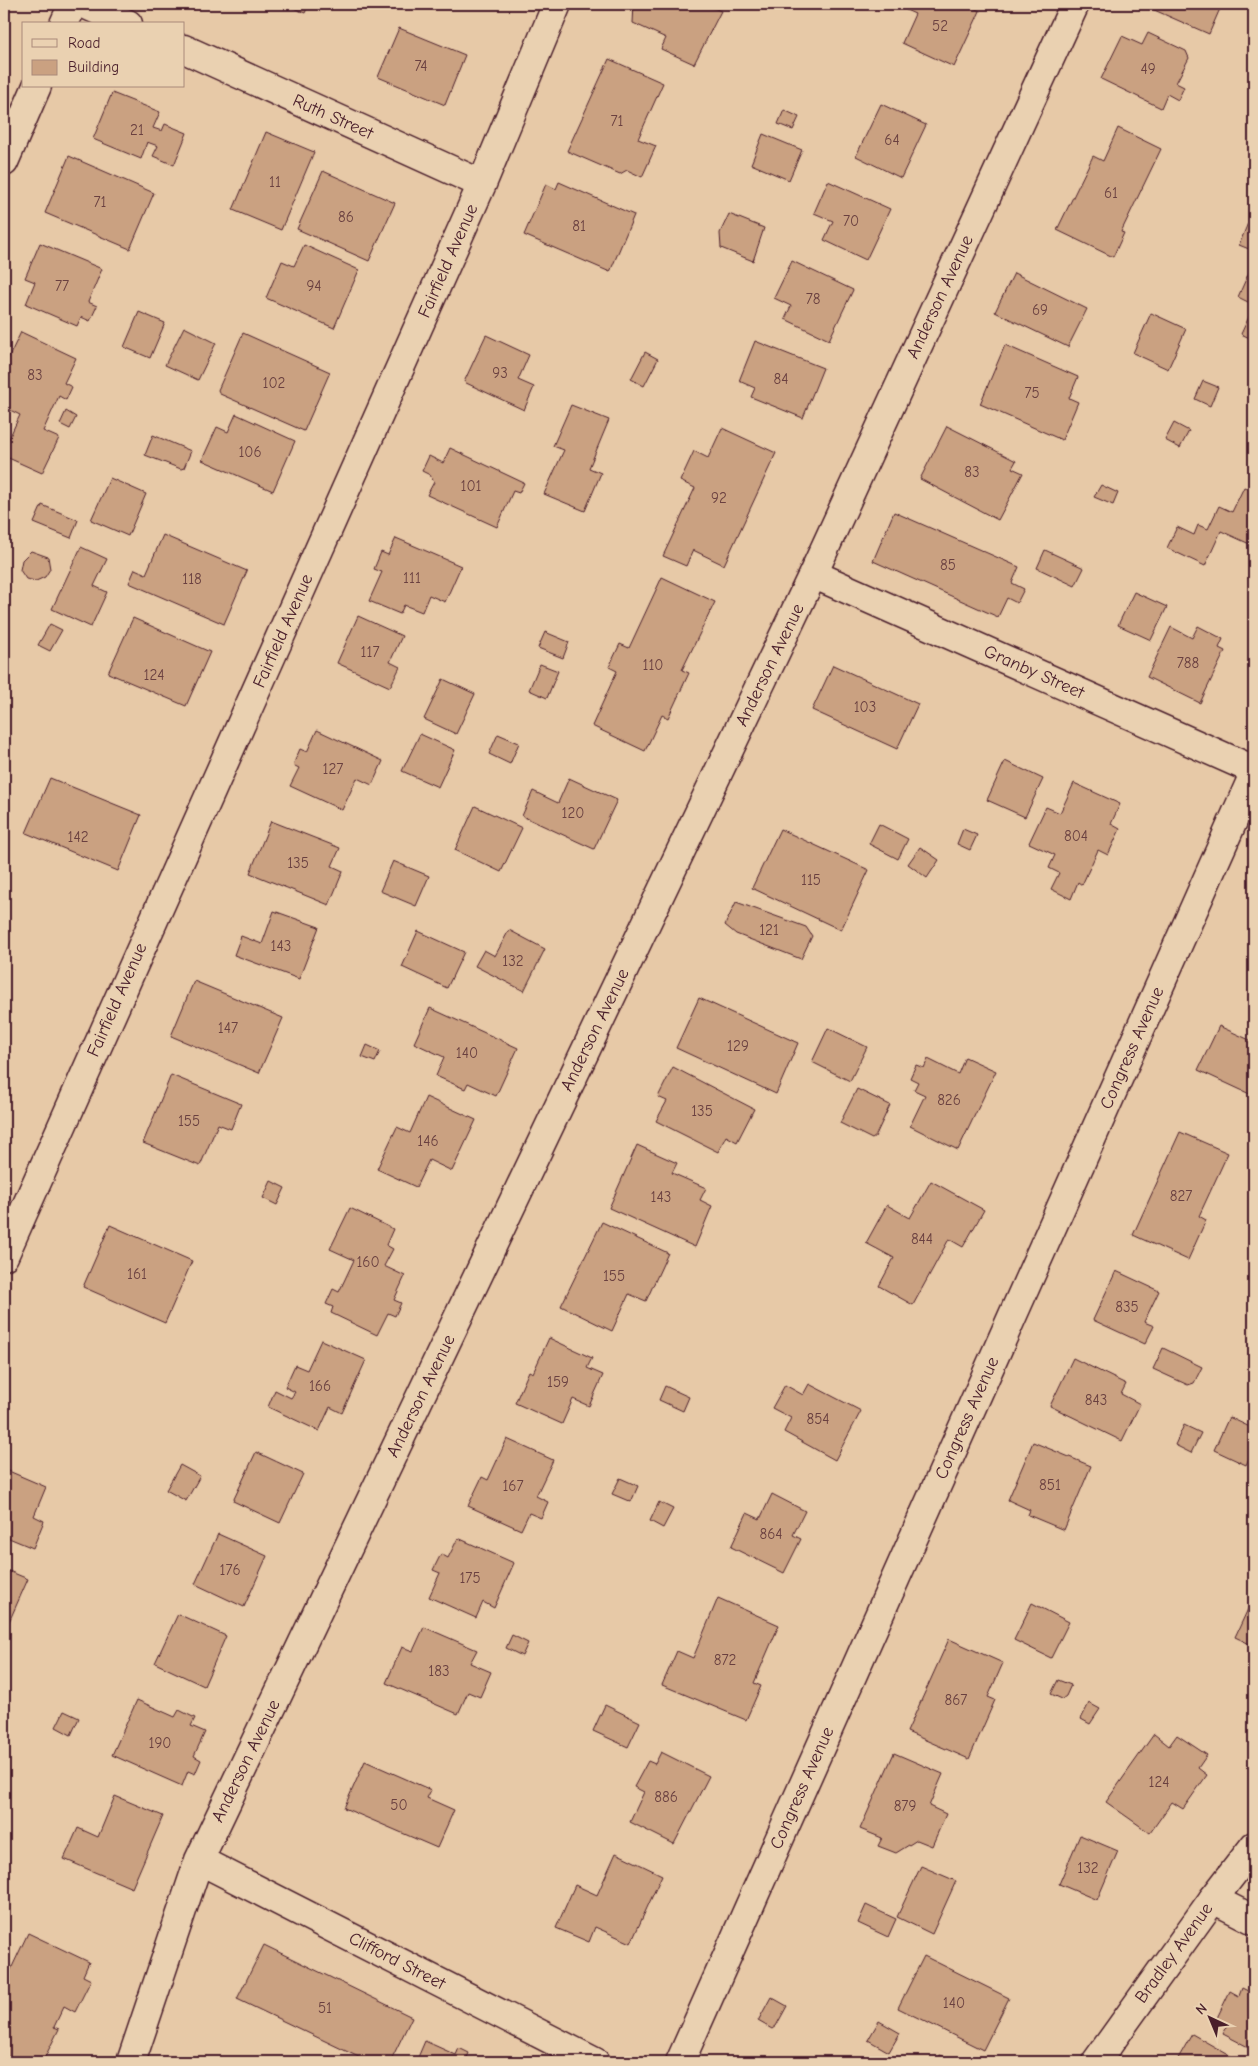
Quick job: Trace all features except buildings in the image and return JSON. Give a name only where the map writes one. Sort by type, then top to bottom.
[{"type":"street","points":[[65,22],[73,4]]},
{"type":"street","points":[[84,4],[124,22]]},
{"type":"street","name":"Fairfield Avenue","points":[[4,1256],[11,1218],[482,184],[557,4]]},
{"type":"street","name":"Anderson Avenue","points":[[132,2062],[199,1860],[813,574],[1075,4]]},
{"type":"street","name":"Ruth Street","points":[[185,49],[482,184]]},
{"type":"street","points":[[4,162],[36,88]]},
{"type":"street","name":"Granby Street","points":[[813,574],[1254,770]]},
{"type":"street","name":"Congress Avenue","points":[[680,2062],[1254,774]]},
{"type":"street","name":"Bradley Avenue","points":[[1096,2062],[1213,1899],[1254,1846]]},
{"type":"street","name":"Clifford Street","points":[[199,1860],[595,2062]]},
{"type":"street","points":[[1213,1899],[1254,1920]]}]
